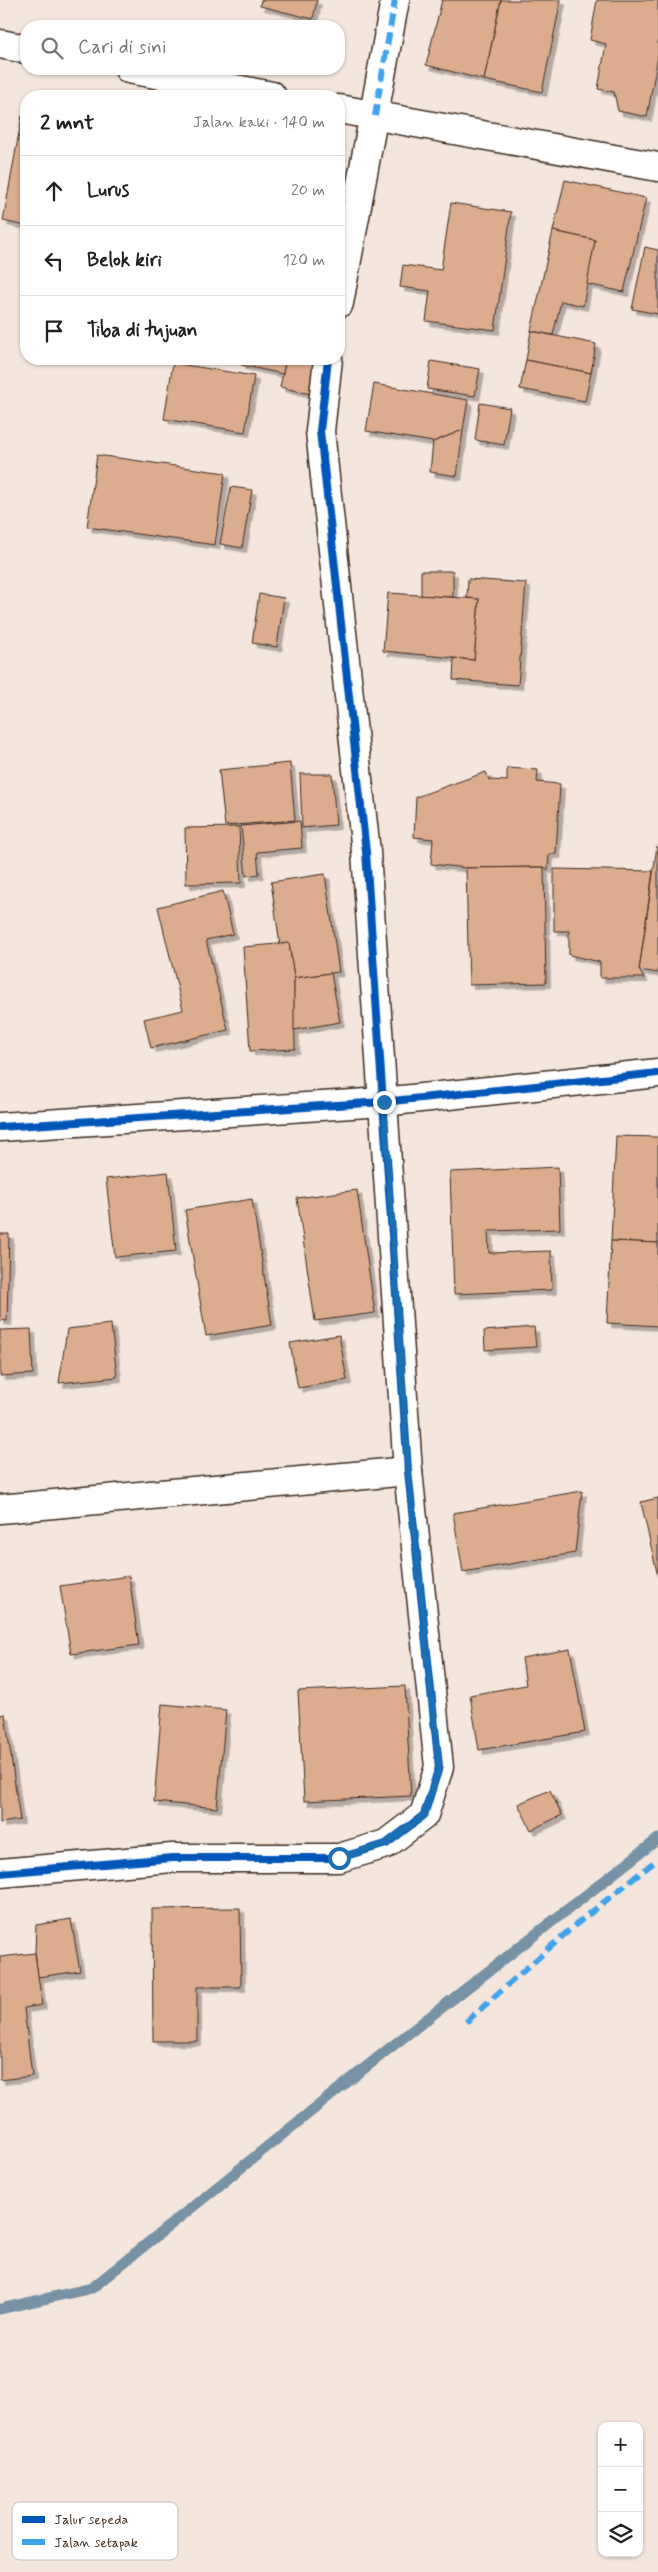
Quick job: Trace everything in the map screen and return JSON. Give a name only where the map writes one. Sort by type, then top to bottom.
[{"type":"street","points":[[345,272],[395,0]]},
{"type":"street","points":[[0,44],[20,48]]},
{"type":"street","points":[[161,75],[240,90]]},
{"type":"street","points":[[345,110],[658,167]]},
{"type":"street","points":[[0,1873],[172,1858],[339,1858],[386,1844],[424,1815],[439,1767],[408,1471],[366,852],[320,431],[327,365]]},
{"type":"street","points":[[0,1127],[384,1102],[658,1072]]},
{"type":"street","points":[[0,1509],[408,1471]]},
{"type":"building","points":[[261,0],[317,0],[313,19],[260,6]]},
{"type":"building","points":[[442,0],[501,0],[484,80],[426,65]]},
{"type":"building","points":[[501,0],[561,0],[542,92],[484,80]]},
{"type":"building","points":[[597,0],[658,0],[658,56],[647,117],[618,111],[614,92],[598,89],[606,44],[590,40]]},
{"type":"building","points":[[20,127],[20,225],[3,221]]},
{"type":"building","points":[[565,180],[646,198],[624,292],[586,284],[595,240],[553,231]]},
{"type":"building","points":[[451,203],[511,212],[495,330],[426,321],[430,291],[400,287],[403,265],[441,270]]},
{"type":"building","points":[[553,231],[595,240],[583,306],[561,301],[553,335],[531,331]]},
{"type":"building","points":[[645,247],[658,250],[658,314],[632,309]]},
{"type":"building","points":[[531,331],[596,344],[591,373],[526,360]]},
{"type":"building","points":[[526,360],[591,373],[585,401],[520,389]]},
{"type":"building","points":[[431,361],[480,369],[475,396],[427,389]]},
{"type":"building","points":[[173,365],[185,365],[254,376],[245,432],[164,419]]},
{"type":"building","points":[[241,365],[285,365],[283,374]]},
{"type":"building","points":[[285,365],[317,365],[310,394],[280,387]]},
{"type":"building","points":[[374,384],[468,400],[463,430],[433,442],[366,431]]},
{"type":"building","points":[[480,403],[510,408],[504,445],[475,440]]},
{"type":"building","points":[[463,430],[457,476],[430,472],[433,442]]},
{"type":"building","points":[[97,455],[225,473],[215,545],[87,527]]},
{"type":"building","points":[[231,487],[252,490],[242,548],[220,544]]},
{"type":"building","points":[[421,571],[453,571],[453,597],[421,596]]},
{"type":"building","points":[[468,579],[526,583],[518,685],[453,680],[454,658],[474,660],[479,599],[467,598]]},
{"type":"building","points":[[388,593],[479,599],[474,660],[383,651]]},
{"type":"building","points":[[259,594],[284,598],[277,647],[252,643]]},
{"type":"building","points":[[290,763],[295,820],[225,826],[219,770]]},
{"type":"building","points":[[507,768],[538,770],[537,782],[560,784],[556,854],[549,854],[548,870],[544,867],[466,868],[431,864],[433,839],[414,837],[416,797],[486,772],[489,780],[507,781]]},
{"type":"building","points":[[300,774],[332,774],[336,825],[302,828]]},
{"type":"building","points":[[300,821],[302,848],[257,852],[259,874],[246,876],[241,826]]},
{"type":"building","points":[[239,827],[241,883],[186,884],[185,828]]},
{"type":"building","points":[[658,846],[658,973],[639,970]]},
{"type":"building","points":[[544,867],[546,983],[469,985],[466,868]]},
{"type":"building","points":[[554,869],[653,871],[639,970],[644,978],[600,978],[600,962],[569,955],[569,931],[554,931]]},
{"type":"building","points":[[325,874],[339,972],[294,978],[289,943],[280,945],[271,882]]},
{"type":"building","points":[[223,891],[233,934],[206,940],[228,1030],[151,1048],[144,1019],[183,1010],[158,907]]},
{"type":"building","points":[[289,943],[294,978],[295,1049],[250,1051],[243,947]]},
{"type":"building","points":[[331,973],[340,1022],[294,1030],[294,978]]},
{"type":"building","points":[[616,1136],[658,1137],[658,1243],[611,1241]]},
{"type":"building","points":[[558,1167],[560,1229],[488,1231],[489,1253],[551,1251],[552,1290],[454,1294],[450,1172]]},
{"type":"building","points":[[168,1172],[176,1251],[115,1257],[106,1179]]},
{"type":"building","points":[[357,1190],[375,1313],[315,1321],[297,1198]]},
{"type":"building","points":[[252,1199],[272,1325],[206,1336],[185,1210]]},
{"type":"building","points":[[0,1234],[9,1234],[7,1321],[0,1320]]},
{"type":"building","points":[[611,1241],[658,1243],[658,1326],[607,1323]]},
{"type":"building","points":[[111,1324],[117,1377],[59,1383],[67,1329]]},
{"type":"building","points":[[534,1327],[536,1347],[485,1350],[484,1331]]},
{"type":"building","points":[[31,1329],[33,1374],[0,1376],[0,1330]]},
{"type":"building","points":[[339,1335],[347,1380],[298,1388],[290,1343]]},
{"type":"building","points":[[582,1491],[575,1553],[463,1572],[453,1513]]},
{"type":"building","points":[[658,1498],[658,1577],[641,1502]]},
{"type":"building","points":[[129,1576],[139,1645],[71,1654],[60,1586]]},
{"type":"building","points":[[570,1649],[585,1732],[479,1750],[470,1695],[526,1685],[522,1658]]},
{"type":"building","points":[[405,1686],[411,1796],[304,1801],[298,1691]]},
{"type":"building","points":[[162,1704],[226,1710],[217,1808],[154,1802]]},
{"type":"building","points":[[5,1714],[20,1820],[0,1823],[0,1715]]},
{"type":"building","points":[[550,1790],[562,1815],[531,1830],[518,1804]]},
{"type":"building","points":[[240,1908],[241,1987],[197,1987],[197,2041],[153,2041],[152,1909]]},
{"type":"building","points":[[71,1919],[80,1971],[38,1977],[35,1953],[36,1925]]},
{"type":"building","points":[[35,1953],[42,2005],[24,2008],[32,2076],[0,2080],[0,1957]]},
{"type":"waterway","points":[[0,2309],[92,2288],[386,2051],[658,1839]]},
{"type":"marked path","points":[[375,116],[395,0]]},
{"type":"marked path","points":[[466,2022],[574,1926],[658,1859]]},
{"type":"cycle path","points":[[0,1873],[172,1858],[339,1858],[386,1844],[424,1815],[439,1767],[408,1471],[366,852],[320,431],[327,365]]},
{"type":"cycle path","points":[[0,1127],[383,1102],[658,1073]]},
{"type":"route","points":[[339,1858],[386,1844],[424,1815],[439,1767],[408,1471],[384,1102]]}]
